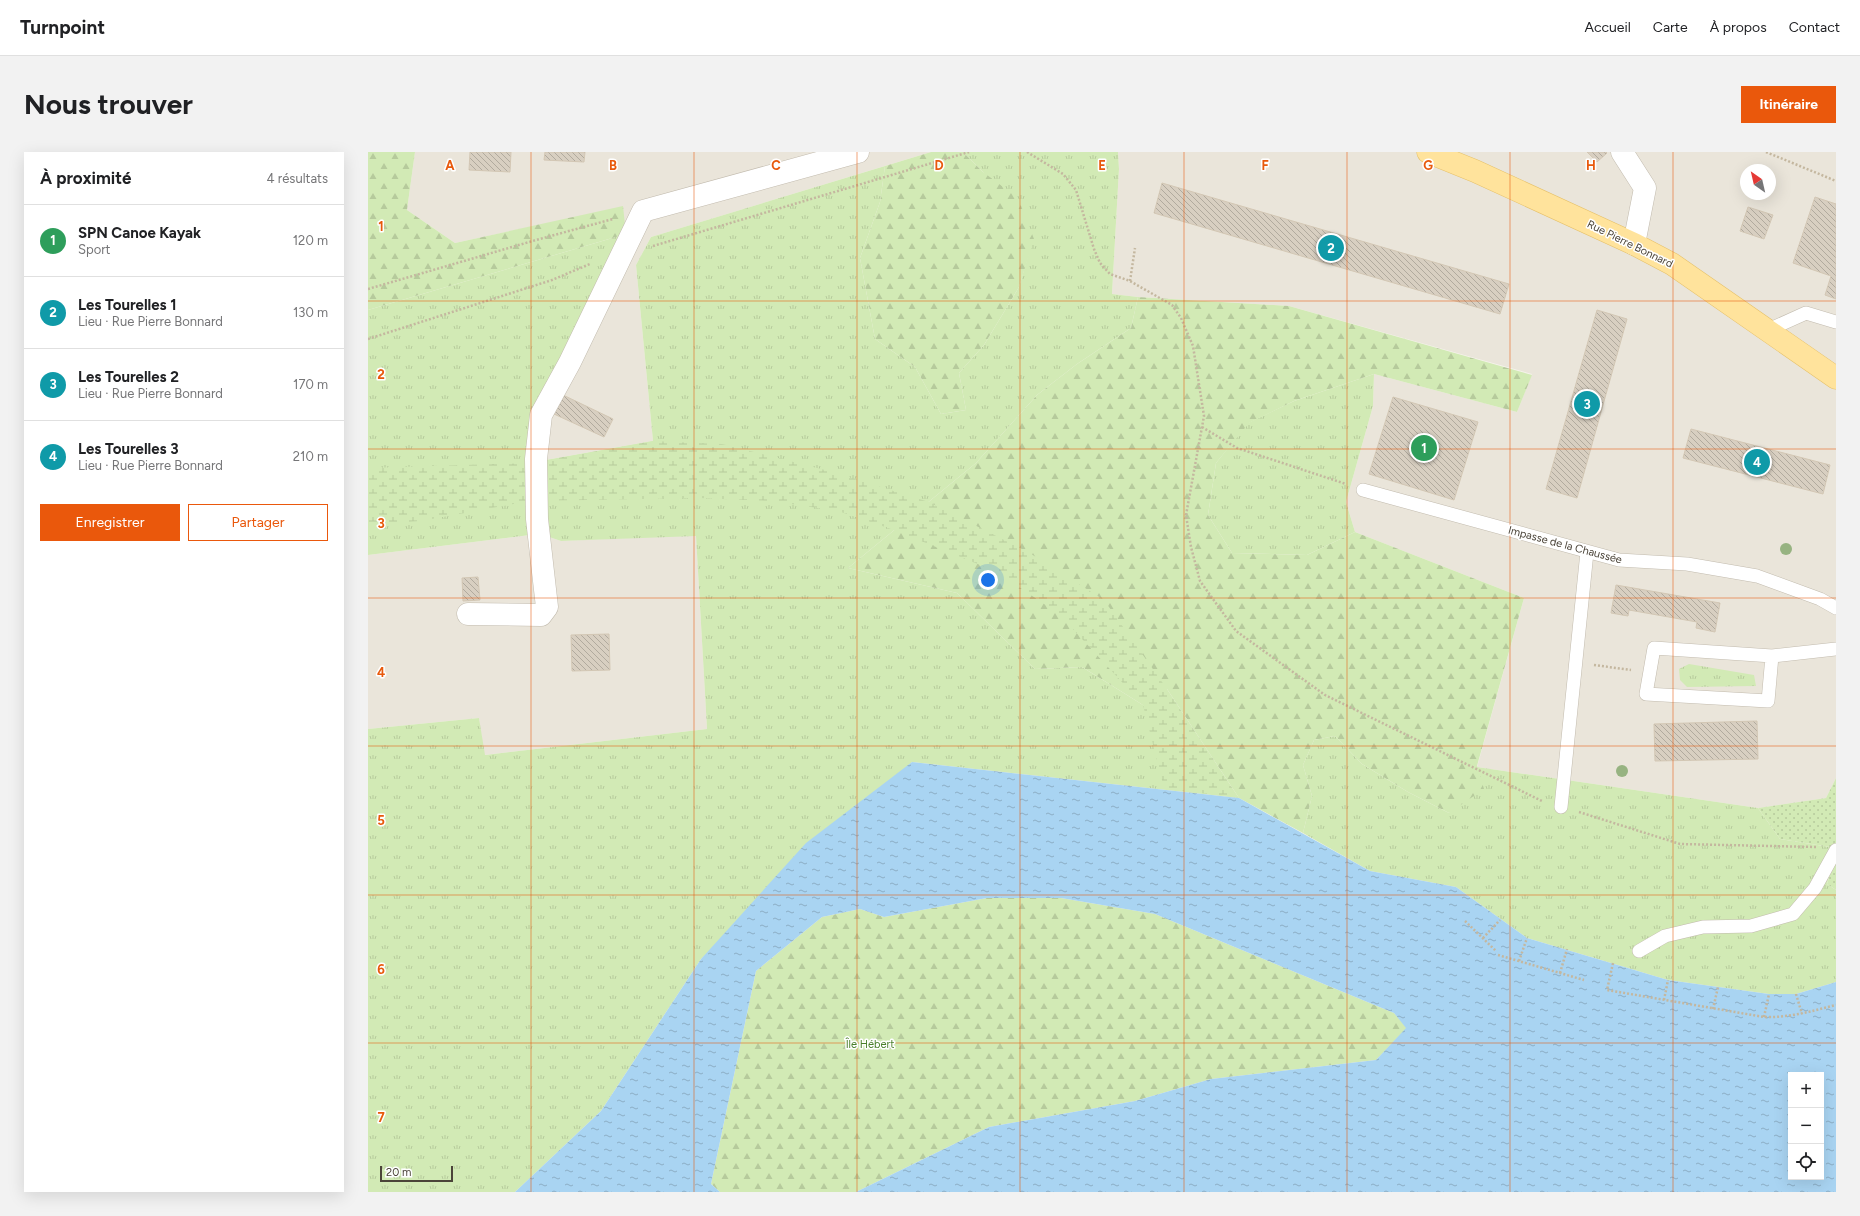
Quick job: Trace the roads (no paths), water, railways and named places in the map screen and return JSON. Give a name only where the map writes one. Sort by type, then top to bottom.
[{"type":"main road","name":"Rue Pierre Bonnard","points":[[1428,152],[1475,171],[1634,244],[1672,264],[1836,378]]},
{"type":"street","points":[[468,614],[541,615],[547,607],[537,519],[536,458],[541,415],[570,362],[643,211],[858,152]]},
{"type":"street","points":[[1622,152],[1645,188],[1634,244]]},
{"type":"lane","points":[[1768,330],[1806,313],[1836,322]]},
{"type":"lane","name":"Impasse de la Chaussée","points":[[1363,490],[1619,560],[1687,564],[1757,576],[1820,598],[1836,608]]},
{"type":"lane","points":[[1561,807],[1587,552]]},
{"type":"lane","points":[[1772,656],[1768,701],[1646,694],[1654,648],[1772,656],[1836,649]]},
{"type":"lane","points":[[1639,951],[1666,936],[1704,927],[1751,926],[1793,914],[1816,888],[1836,850]]},
{"type":"water","points":[[912,762],[1239,798],[1370,871],[1456,887],[1527,938],[1668,980],[1769,994],[1796,994],[1836,982],[1836,1192],[856,1192],[989,1127],[1135,1101],[1211,1079],[1376,1060],[1406,1028],[1394,1013],[1155,914],[1061,898],[987,898],[884,917],[860,909],[822,917],[756,971],[711,1184],[720,1192],[515,1192],[601,1111],[701,959],[806,843]]},
{"type":"place","name":"Les Tourelles 1","points":[[1331,248]]},
{"type":"place","name":"Les Tourelles 2","points":[[1587,404]]},
{"type":"place","name":"SPN Canoe Kayak","points":[[1424,448]]},
{"type":"place","name":"Les Tourelles 3","points":[[1757,462]]},
{"type":"park label","name":"Île Hébert","points":[[870,1044]]}]
